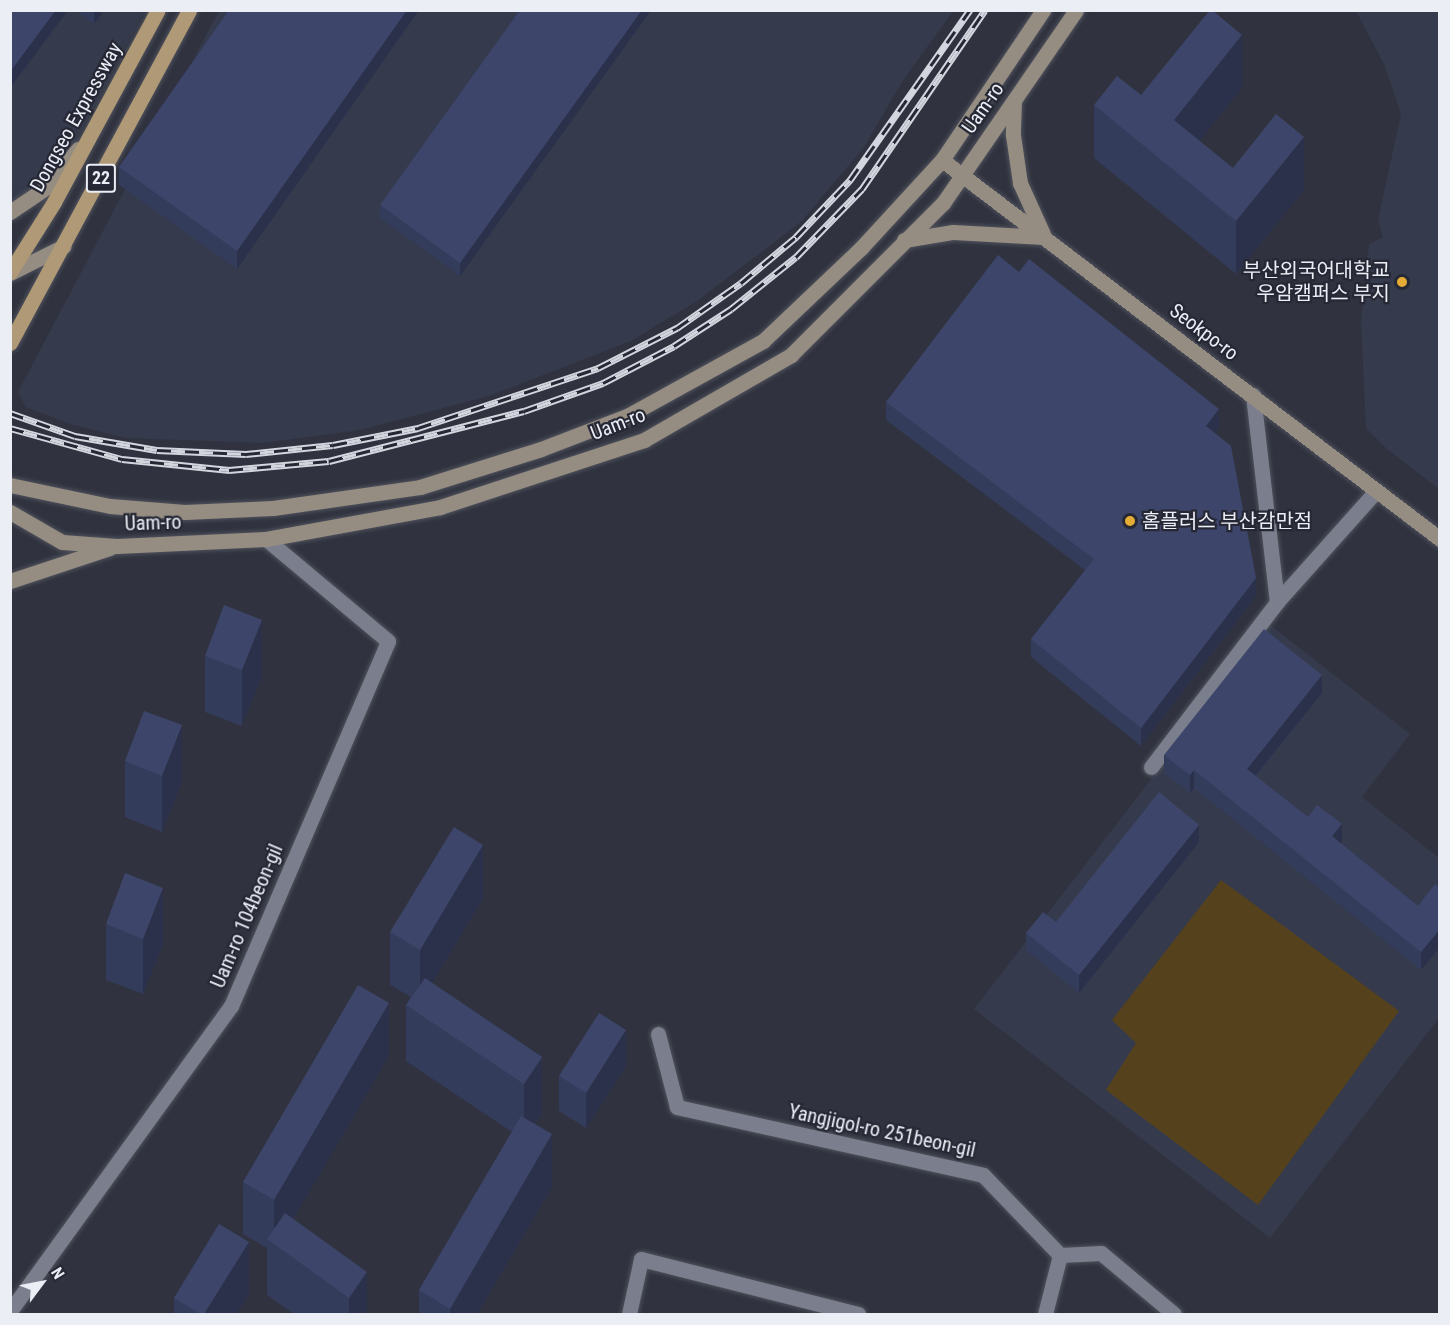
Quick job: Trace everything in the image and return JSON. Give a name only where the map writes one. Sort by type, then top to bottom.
[{"type":"main road","name":"Dongseo Expressway","points":[[10,273],[93,131],[158,10]]},
{"type":"main road","name":"22","points":[[10,343],[189,10]]},
{"type":"main road","name":"Uam-ro","points":[[10,485],[110,506],[185,512],[273,508],[420,487],[541,449],[629,415],[763,341],[861,248],[942,159],[1043,10]]},
{"type":"main road","name":"Uam-ro","points":[[10,512],[62,542],[117,546],[266,539],[440,507],[644,440],[791,355],[943,202],[1076,10]]},
{"type":"main road","points":[[904,240],[953,232],[1044,237],[1020,183],[1013,135],[1014,100]]},
{"type":"main road","points":[[10,212],[47,187],[93,131]]},
{"type":"main road","name":"Seokpo-ro","points":[[942,159],[1440,539]]},
{"type":"main road","points":[[10,273],[64,246]]},
{"type":"main road","points":[[10,581],[117,546]]},
{"type":"street","points":[[1252,395],[1277,602]]},
{"type":"street","points":[[1151,767],[1277,602],[1376,490]]},
{"type":"street","name":"Uam-ro 104beon-gil","points":[[10,1311],[231,1006],[388,641],[266,539]]},
{"type":"street","name":"Yangjigol-ro 251beon-gil","points":[[658,1034],[676,1107],[983,1175],[1060,1255]]},
{"type":"street","points":[[1045,1314],[1060,1255],[1101,1252],[1174,1314]]},
{"type":"street","points":[[629,1314],[641,1259],[858,1314]]},
{"type":"shaded area","points":[[11,11],[145,11],[67,157],[45,182],[11,208]]},
{"type":"shaded area","points":[[219,11],[953,11],[902,82],[864,147],[802,221],[697,301],[631,341],[489,396],[360,430],[263,443],[126,438],[70,424],[26,407],[18,392]]},
{"type":"shaded area","name":"부산외국어대학교 우암캠퍼스 부지","points":[[1356,11],[1439,11],[1439,489],[1387,449],[1366,428],[1361,321],[1369,244],[1383,237],[1378,220],[1401,114],[1384,64]]},
{"type":"shaded area","points":[[1270,625],[1410,734],[1362,797],[1439,858],[1439,1018],[1270,1238],[974,1009]]},
{"type":"shaded area","points":[[1221,880],[1399,1011],[1258,1205],[1106,1090],[1136,1043],[1112,1020]]},
{"type":"building","points":[[10,10],[56,10],[10,72]]},
{"type":"building","points":[[229,10],[407,10],[237,251],[119,167]]},
{"type":"building","points":[[520,10],[642,10],[460,263],[380,205]]},
{"type":"building","points":[[1210,10],[1242,35],[1174,120],[1233,168],[1276,114],[1304,137],[1236,221],[1094,105],[1117,76],[1141,95]]},
{"type":"building","name":"홈플러스 부산감만점","points":[[998,255],[1019,272],[1029,259],[1219,409],[1206,426],[1231,446],[1256,578],[1141,728],[1031,639],[1094,559],[886,402]]},
{"type":"building","points":[[224,605],[262,620],[242,670],[205,656]]},
{"type":"building","points":[[1264,629],[1322,675],[1247,769],[1308,817],[1317,805],[1342,824],[1332,836],[1418,906],[1435,884],[1440,888],[1440,929],[1421,952],[1194,770],[1190,775],[1164,755]]},
{"type":"building","points":[[144,711],[182,725],[162,776],[125,761]]},
{"type":"building","points":[[1159,792],[1199,825],[1079,975],[1026,933],[1043,912],[1056,922]]},
{"type":"building","points":[[454,827],[483,845],[420,950],[390,932]]},
{"type":"building","points":[[125,873],[163,888],[143,939],[106,924]]},
{"type":"building","points":[[425,978],[542,1057],[524,1084],[406,1005]]},
{"type":"building","points":[[358,985],[389,1003],[274,1200],[243,1182]]},
{"type":"building","points":[[599,1013],[626,1030],[586,1093],[559,1076]]},
{"type":"building","points":[[521,1116],[552,1134],[450,1309],[419,1290]]},
{"type":"building","points":[[285,1213],[367,1272],[349,1298],[267,1239]]},
{"type":"building","points":[[219,1224],[249,1242],[204,1314],[201,1314],[174,1298]]},
{"type":"railway","points":[[10,413],[75,436],[157,450],[246,454],[333,445],[418,428],[598,368],[677,328],[741,283],[796,237],[850,180],[970,10]]},
{"type":"railway","points":[[10,428],[122,459],[229,470],[329,461],[524,411],[603,383],[674,346],[731,309],[796,257],[862,189],[985,10]]},
{"type":"place","name":"부산외국어대학교 우암캠퍼스 부지","points":[[1402,282]]},
{"type":"place","name":"홈플러스 부산감만점","points":[[1130,521]]}]
